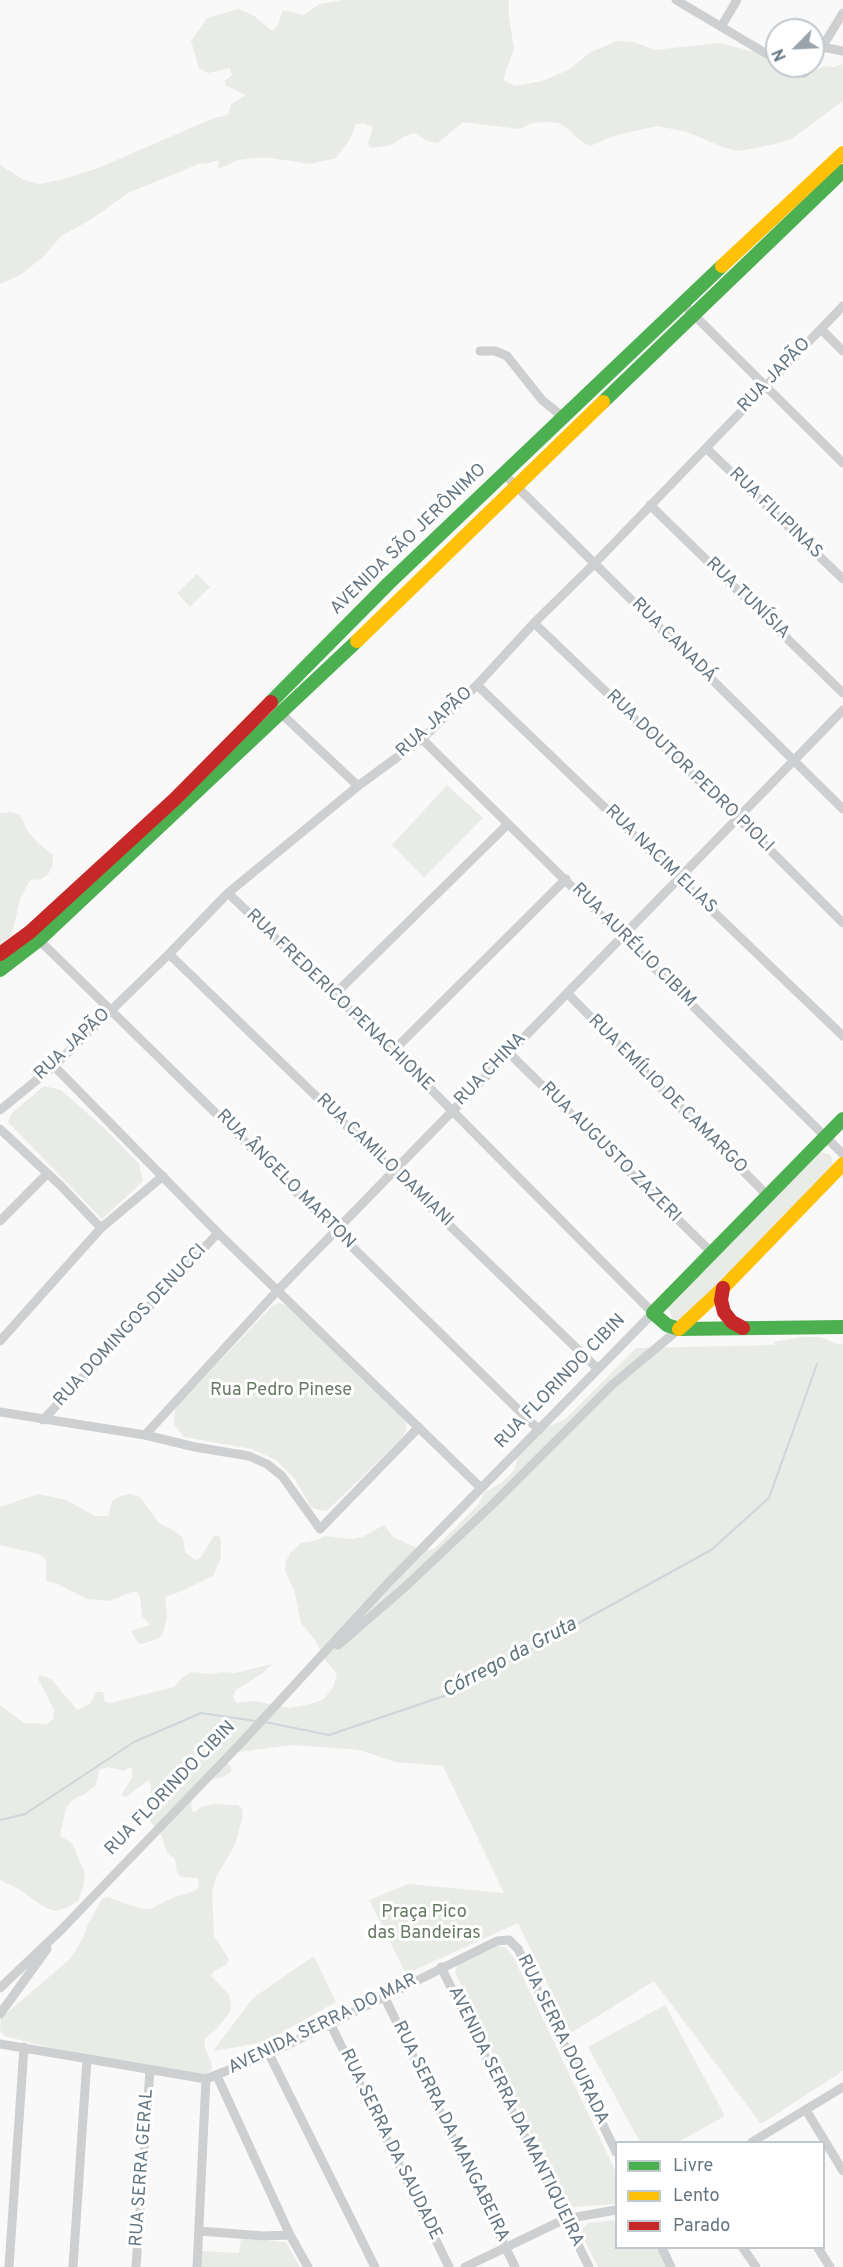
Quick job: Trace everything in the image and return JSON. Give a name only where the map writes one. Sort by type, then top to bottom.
[{"type":"street","points":[[676,0],[765,53]]},
{"type":"street","points":[[721,27],[736,0]]},
{"type":"street","points":[[825,42],[843,13]]},
{"type":"street","points":[[825,48],[843,51]]},
{"type":"street","name":"AVENIDA SÃO JERÔNIMO","points":[[0,970],[175,799],[389,583],[682,303],[843,153]]},
{"type":"street","name":"AVENIDA SÃO JERÔNIMO","points":[[0,954],[34,936],[280,714],[843,171]]},
{"type":"street","points":[[682,303],[843,463]]},
{"type":"street","name":"RUA JAPÃO","points":[[0,1110],[54,1066],[170,954],[228,893],[358,786],[422,739],[843,306]]},
{"type":"street","points":[[821,329],[843,351]]},
{"type":"street","points":[[480,351],[495,351],[507,356],[542,400],[562,417]]},
{"type":"street","name":"RUA FILIPINAS","points":[[706,448],[843,579]]},
{"type":"street","name":"RUA CANADÁ","points":[[504,474],[843,808]]},
{"type":"street","name":"RUA TUNÍSIA","points":[[650,505],[843,693]]},
{"type":"street","name":"RUA DOUTOR PEDRO PIOLI","points":[[534,623],[738,818],[843,923]]},
{"type":"street","name":"RUA NACIM ELIAS","points":[[477,685],[843,1036]]},
{"type":"street","points":[[270,703],[358,786]]},
{"type":"street","name":"RUA CHINA","points":[[145,1435],[278,1290],[843,710]]},
{"type":"street","name":"RUA AURÉLIO CIBIM","points":[[422,739],[843,1154]]},
{"type":"street","points":[[334,995],[508,824]]},
{"type":"street","points":[[393,1051],[566,879]]},
{"type":"street","name":"RUA FREDERICO PENACHIONE","points":[[228,893],[393,1051],[653,1313]]},
{"type":"street","name":"RUA ÂNGELO MARTON","points":[[34,936],[539,1430]]},
{"type":"street","name":"RUA CAMILO DAMIANI","points":[[170,954],[598,1369]]},
{"type":"street","name":"RUA EMÍLIO DE CAMARGO","points":[[567,993],[768,1196]]},
{"type":"street","name":"RUA AUGUSTO ZAZERI","points":[[508,1052],[712,1253]]},
{"type":"street","points":[[54,1066],[218,1233],[481,1488]]},
{"type":"street","name":"RUA FLORINDO CIBIN","points":[[0,1988],[61,1930],[241,1743],[388,1582],[843,1119]]},
{"type":"street","points":[[0,1129],[101,1228]]},
{"type":"street","name":"RUA FLORINDO CIBIN","points":[[306,1672],[397,1595],[494,1503],[612,1385],[679,1329],[723,1288],[843,1164]]},
{"type":"street","points":[[0,1221],[47,1174]]},
{"type":"street","points":[[0,1341],[101,1228],[163,1176]]},
{"type":"street","name":"RUA DOMINGOS DENUCCI","points":[[43,1420],[218,1233]]},
{"type":"street","points":[[723,1288],[721,1300],[724,1312],[732,1322],[743,1328]]},
{"type":"street","points":[[653,1313],[667,1325],[679,1329],[843,1327]]},
{"type":"street","points":[[0,1412],[145,1435],[195,1447],[249,1456],[267,1464],[282,1476],[320,1529],[419,1427]]},
{"type":"street","name":"RUA FLORINDO CIBIN","points":[[0,2014],[61,1930]]},
{"type":"street","name":"RUA SERRA DOURADA","points":[[497,1941],[509,1940],[518,1949],[615,2150]]},
{"type":"street","name":"AVENIDA SERRA DO MAR","points":[[0,2043],[206,2079],[269,2054],[497,1941]]},
{"type":"street","name":"AVENIDA SERRA DA MANTIQUEIRA","points":[[441,1967],[589,2267]]},
{"type":"street","name":"RUA SERRA DA MANGABEIRA","points":[[384,1996],[515,2267]]},
{"type":"street","name":"RUA SERRA DA SAUDADE","points":[[330,2023],[449,2267]]},
{"type":"street","points":[[9,2267],[24,2047]]},
{"type":"street","points":[[269,2054],[375,2267]]},
{"type":"street","points":[[73,2267],[87,2059]]},
{"type":"street","name":"RUA SERRA GERAL","points":[[136,2267],[150,2070]]},
{"type":"street","points":[[217,2076],[290,2235],[308,2267]]},
{"type":"street","points":[[197,2267],[206,2079]]},
{"type":"street","points":[[755,2141],[843,2087]]},
{"type":"street","points":[[806,2110],[825,2141]]},
{"type":"street","points":[[825,2141],[843,2171]]},
{"type":"street","points":[[465,2267],[565,2219],[615,2210]]},
{"type":"street","points":[[199,2231],[264,2236],[290,2235]]},
{"type":"street","points":[[663,2249],[671,2267]]},
{"type":"street","points":[[744,2249],[756,2267]]},
{"type":"street","points":[[819,2249],[830,2267]]},
{"type":"green space","points":[[343,0],[509,0],[514,48],[503,80],[516,86],[542,81],[568,70],[591,52],[617,41],[634,42],[654,50],[720,43],[765,56],[765,78],[825,78],[825,66],[834,67],[843,64],[843,101],[793,138],[739,151],[725,148],[687,132],[658,126],[616,135],[590,146],[558,123],[545,122],[532,123],[519,129],[463,122],[438,143],[428,141],[414,133],[392,145],[373,148],[369,147],[368,143],[373,127],[363,123],[356,124],[350,139],[336,158],[310,164],[255,158],[238,160],[218,169],[219,160],[206,164],[201,163],[128,193],[90,220],[61,236],[43,257],[20,275],[0,284],[0,165],[24,180],[39,184],[64,179],[98,168],[214,118],[228,115],[231,104],[246,95],[225,85],[225,81],[232,75],[230,68],[208,73],[199,68],[191,41],[207,18],[238,9],[253,15],[272,31],[278,25],[283,10],[303,15],[320,4]]},
{"type":"green space","points":[[197,574],[210,587],[190,607],[177,593]]},
{"type":"green space","points":[[447,785],[483,818],[424,878],[392,845]]},
{"type":"green space","points":[[12,812],[20,815],[28,832],[53,855],[53,865],[42,879],[33,879],[29,882],[20,900],[12,933],[0,949],[0,813]]},
{"type":"green space","points":[[44,1086],[61,1090],[103,1127],[139,1164],[143,1181],[102,1219],[8,1122],[12,1113]]},
{"type":"green space","points":[[820,1152],[831,1155],[833,1167],[687,1320],[679,1321],[672,1318],[668,1307]]},
{"type":"green space","name":"Rua Pedro Pinese","points":[[279,1303],[289,1307],[405,1420],[406,1431],[400,1440],[328,1510],[322,1511],[311,1507],[295,1479],[276,1460],[252,1449],[184,1437],[174,1424],[175,1408],[273,1305]]},
{"type":"green space","name":"Praça Pico das Bandeiras","points":[[803,1337],[821,1337],[837,1344],[843,1344],[843,2071],[761,2124],[654,1981],[571,2033],[518,1923],[406,1974],[369,1900],[409,1884],[504,1893],[443,1766],[395,1762],[363,1751],[349,1749],[292,1745],[238,1752],[225,1761],[231,1767],[231,1772],[221,1778],[210,1779],[195,1790],[191,1804],[193,1813],[201,1807],[213,1804],[238,1805],[243,1810],[235,1845],[216,1877],[212,1892],[214,1936],[229,1959],[226,1965],[214,1971],[211,1976],[229,1995],[231,2005],[230,2012],[215,2031],[205,2038],[205,2048],[212,2065],[211,2071],[206,2075],[64,2051],[4,2036],[0,2030],[1,2018],[70,1959],[102,1899],[107,1897],[139,1908],[150,1909],[174,1897],[195,1891],[199,1886],[198,1878],[181,1877],[177,1873],[175,1859],[168,1854],[159,1830],[149,1821],[147,1813],[150,1781],[126,1797],[122,1796],[132,1778],[130,1767],[124,1771],[108,1767],[99,1770],[94,1787],[72,1800],[66,1808],[60,1836],[72,1843],[85,1873],[78,1901],[67,1908],[54,1911],[0,1880],[0,1705],[24,1723],[47,1724],[53,1719],[54,1710],[38,1679],[40,1675],[51,1679],[77,1710],[90,1704],[96,1692],[103,1692],[105,1702],[111,1703],[174,1687],[191,1672],[235,1673],[272,1664],[264,1672],[236,1690],[233,1696],[236,1703],[254,1701],[290,1708],[324,1699],[333,1687],[337,1674],[324,1659],[315,1640],[301,1623],[295,1593],[285,1570],[286,1561],[291,1552],[301,1543],[315,1541],[325,1536],[352,1539],[362,1537],[384,1525],[393,1537],[419,1549],[435,1548],[478,1505],[485,1492],[500,1484],[515,1469],[517,1458],[534,1438],[549,1426],[564,1420],[636,1348],[775,1345],[774,1342]]},
{"type":"green space","points":[[38,1494],[66,1500],[95,1516],[108,1516],[112,1501],[121,1496],[130,1494],[140,1497],[160,1524],[175,1531],[183,1538],[185,1552],[195,1560],[201,1557],[214,1536],[219,1536],[221,1540],[221,1558],[213,1576],[165,1597],[167,1617],[163,1633],[159,1638],[142,1644],[138,1643],[131,1631],[151,1625],[142,1616],[140,1596],[137,1592],[109,1601],[87,1599],[46,1581],[44,1557],[0,1545],[0,1507]]},
{"type":"green space","points":[[496,1946],[505,1947],[512,1954],[615,2170],[615,2204],[573,2207],[562,2200],[455,1972],[458,1964]]},
{"type":"green space","points":[[314,1956],[336,2002],[265,2042],[213,2051],[253,1998]]},
{"type":"green space","points":[[665,2005],[725,2116],[680,2141],[639,2141],[588,2047]]},
{"type":"green space","points":[[615,2220],[615,2249],[659,2249],[668,2267],[598,2267],[580,2232],[588,2223]]},
{"type":"green space","points":[[241,2239],[286,2242],[300,2267],[201,2267],[202,2251],[239,2253]]},
{"type":"waterway","name":"Córrego da Gruta","points":[[265,1722],[329,1735],[450,1694],[711,1550],[769,1498],[817,1364]]},
{"type":"waterway","name":"Córrego da Gruta","points":[[0,1820],[25,1814],[134,1742],[201,1713],[256,1721]]},
{"type":"traffic: fast","points":[[603,402],[843,171]]},
{"type":"traffic: fast","points":[[271,702],[389,583],[722,266]]},
{"type":"traffic: fast","points":[[0,970],[39,940],[357,641]]},
{"type":"traffic: fast","points":[[843,1119],[653,1313],[667,1325],[679,1329],[843,1327]]},
{"type":"traffic: slow","points":[[722,266],[843,153]]},
{"type":"traffic: slow","points":[[357,641],[603,402]]},
{"type":"traffic: slow","points":[[679,1329],[723,1288],[843,1164]]},
{"type":"traffic: jam","points":[[0,954],[30,932],[175,799],[271,702]]},
{"type":"traffic: jam","points":[[723,1288],[721,1300],[724,1312],[732,1322],[743,1328]]}]
